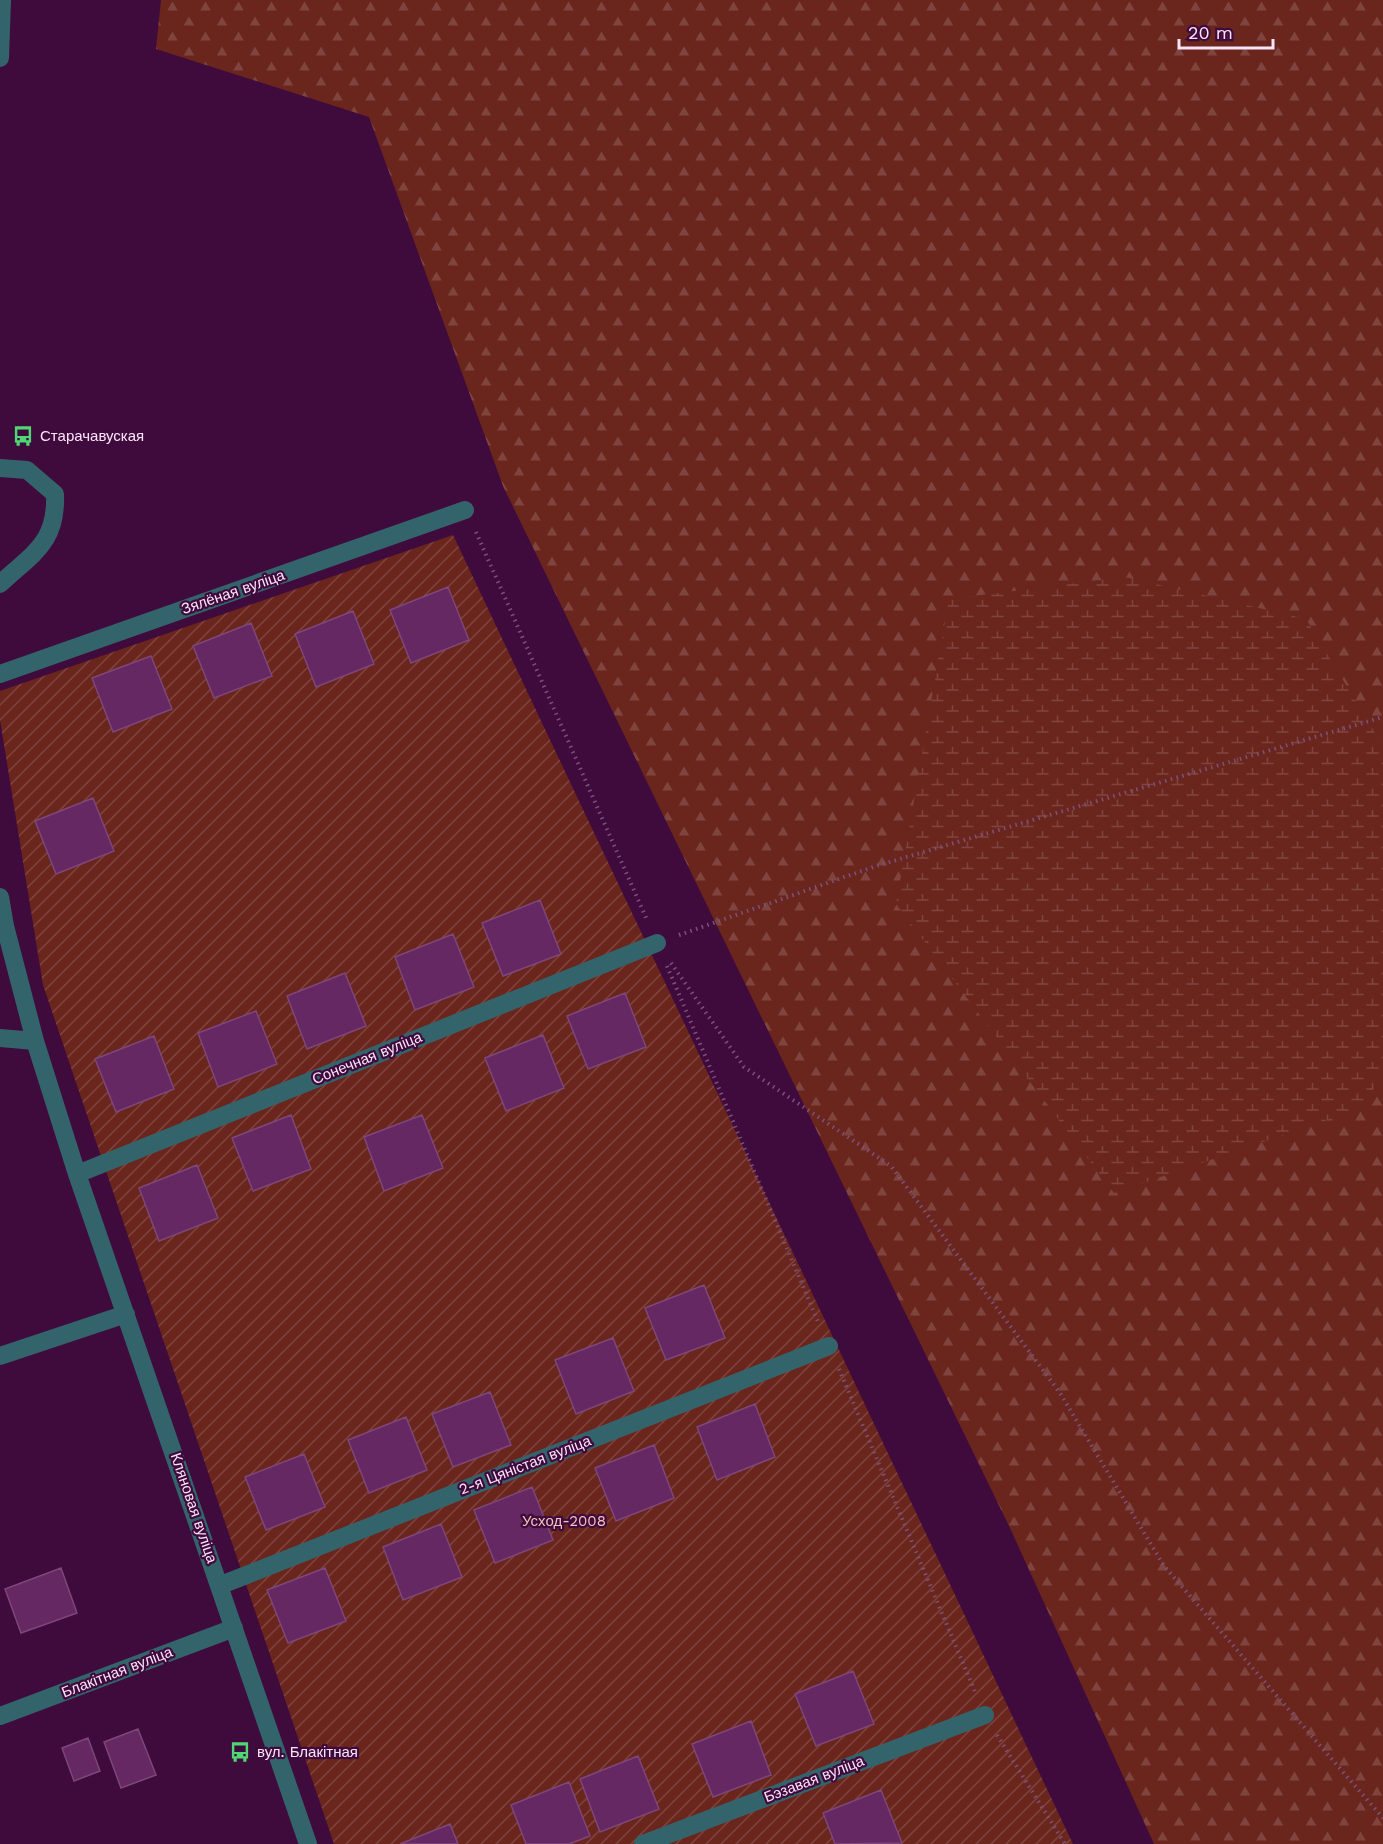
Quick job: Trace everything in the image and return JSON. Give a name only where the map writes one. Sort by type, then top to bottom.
[{"type":"street","points":[[0,58],[2,0]]},
{"type":"street","points":[[0,468],[27,470],[55,494],[56,517],[48,540],[0,584]]},
{"type":"street","name":"Зялёная вуліца","points":[[0,674],[465,510]]},
{"type":"street","name":"Кляновая вуліца","points":[[0,897],[5,926],[35,1041],[77,1174],[308,1844]]},
{"type":"street","name":"Сонечная вуліца","points":[[77,1174],[657,943]]},
{"type":"street","points":[[0,1038],[35,1041]]},
{"type":"street","points":[[0,1356],[126,1314]]},
{"type":"street","name":"2-я Цяністая вуліца","points":[[220,1584],[829,1346]]},
{"type":"street","name":"Блакітная вуліца","points":[[0,1716],[234,1628]]},
{"type":"street","name":"Бэзавая вуліца","points":[[643,1844],[985,1714]]},
{"type":"path","points":[[465,510],[543,679],[985,1714],[1065,1844]]},
{"type":"path","points":[[657,943],[876,866],[1383,717]]},
{"type":"path","points":[[657,943],[744,1067],[891,1166],[1060,1393],[1164,1566],[1383,1818]]},
{"type":"green space","points":[[161,0],[1383,0],[1383,1844],[1154,1844],[1010,1528],[503,486],[369,117],[156,49]]},
{"type":"green space","name":"Усход-2008","points":[[453,535],[1073,1844],[334,1844],[43,985],[0,720],[0,691]]},
{"type":"green space","points":[[1125,577],[1306,619],[1383,746],[1383,1076],[1359,1109],[1114,1193],[896,904],[949,599]]},
{"type":"building","points":[[448,587],[469,640],[411,663],[390,610]]},
{"type":"building","points":[[353,611],[374,664],[316,687],[295,634]]},
{"type":"building","points":[[251,623],[272,676],[214,698],[193,646]]},
{"type":"building","points":[[151,656],[172,709],[113,732],[92,678]]},
{"type":"building","points":[[93,798],[114,851],[56,874],[35,821]]},
{"type":"building","points":[[540,900],[561,954],[503,976],[482,923]]},
{"type":"building","points":[[453,934],[474,987],[415,1010],[395,957]]},
{"type":"building","points":[[345,973],[366,1026],[307,1049],[287,996]]},
{"type":"building","points":[[625,993],[646,1047],[588,1069],[567,1016]]},
{"type":"building","points":[[256,1011],[277,1064],[218,1087],[198,1033]]},
{"type":"building","points":[[543,1035],[564,1088],[506,1111],[485,1058]]},
{"type":"building","points":[[154,1036],[174,1089],[116,1112],[95,1059]]},
{"type":"building","points":[[291,1115],[311,1169],[253,1191],[232,1138]]},
{"type":"building","points":[[422,1115],[443,1168],[384,1191],[364,1137]]},
{"type":"building","points":[[197,1165],[218,1218],[159,1241],[139,1188]]},
{"type":"building","points":[[704,1285],[725,1338],[666,1360],[645,1308]]},
{"type":"building","points":[[613,1338],[634,1391],[576,1414],[555,1360]]},
{"type":"building","points":[[490,1392],[511,1445],[453,1467],[432,1414]]},
{"type":"building","points":[[755,1404],[775,1457],[717,1480],[697,1427]]},
{"type":"building","points":[[406,1417],[427,1470],[369,1493],[348,1440]]},
{"type":"building","points":[[654,1445],[674,1498],[616,1521],[595,1468]]},
{"type":"building","points":[[304,1454],[325,1507],[266,1530],[245,1477]]},
{"type":"building","points":[[532,1487],[553,1540],[495,1563],[474,1510]]},
{"type":"building","points":[[441,1524],[462,1577],[403,1600],[383,1547]]},
{"type":"building","points":[[61,1568],[77,1613],[21,1633],[5,1589]]},
{"type":"building","points":[[325,1568],[346,1621],[288,1643],[267,1590]]},
{"type":"building","points":[[853,1671],[874,1724],[816,1746],[795,1694]]},
{"type":"building","points":[[751,1721],[771,1775],[713,1797],[692,1744]]},
{"type":"building","points":[[138,1729],[156,1775],[121,1788],[104,1742]]},
{"type":"building","points":[[88,1738],[100,1771],[74,1781],[62,1748]]},
{"type":"building","points":[[638,1756],[659,1809],[600,1832],[580,1779]]},
{"type":"building","points":[[569,1782],[590,1836],[569,1844],[526,1844],[511,1805]]},
{"type":"building","points":[[881,1790],[902,1843],[835,1844],[823,1813]]},
{"type":"building","points":[[450,1824],[458,1844],[400,1844]]},
{"type":"place","name":"Старачавуская","points":[[23,436]]},
{"type":"place","name":"вул. Блакітная","points":[[240,1752]]}]
